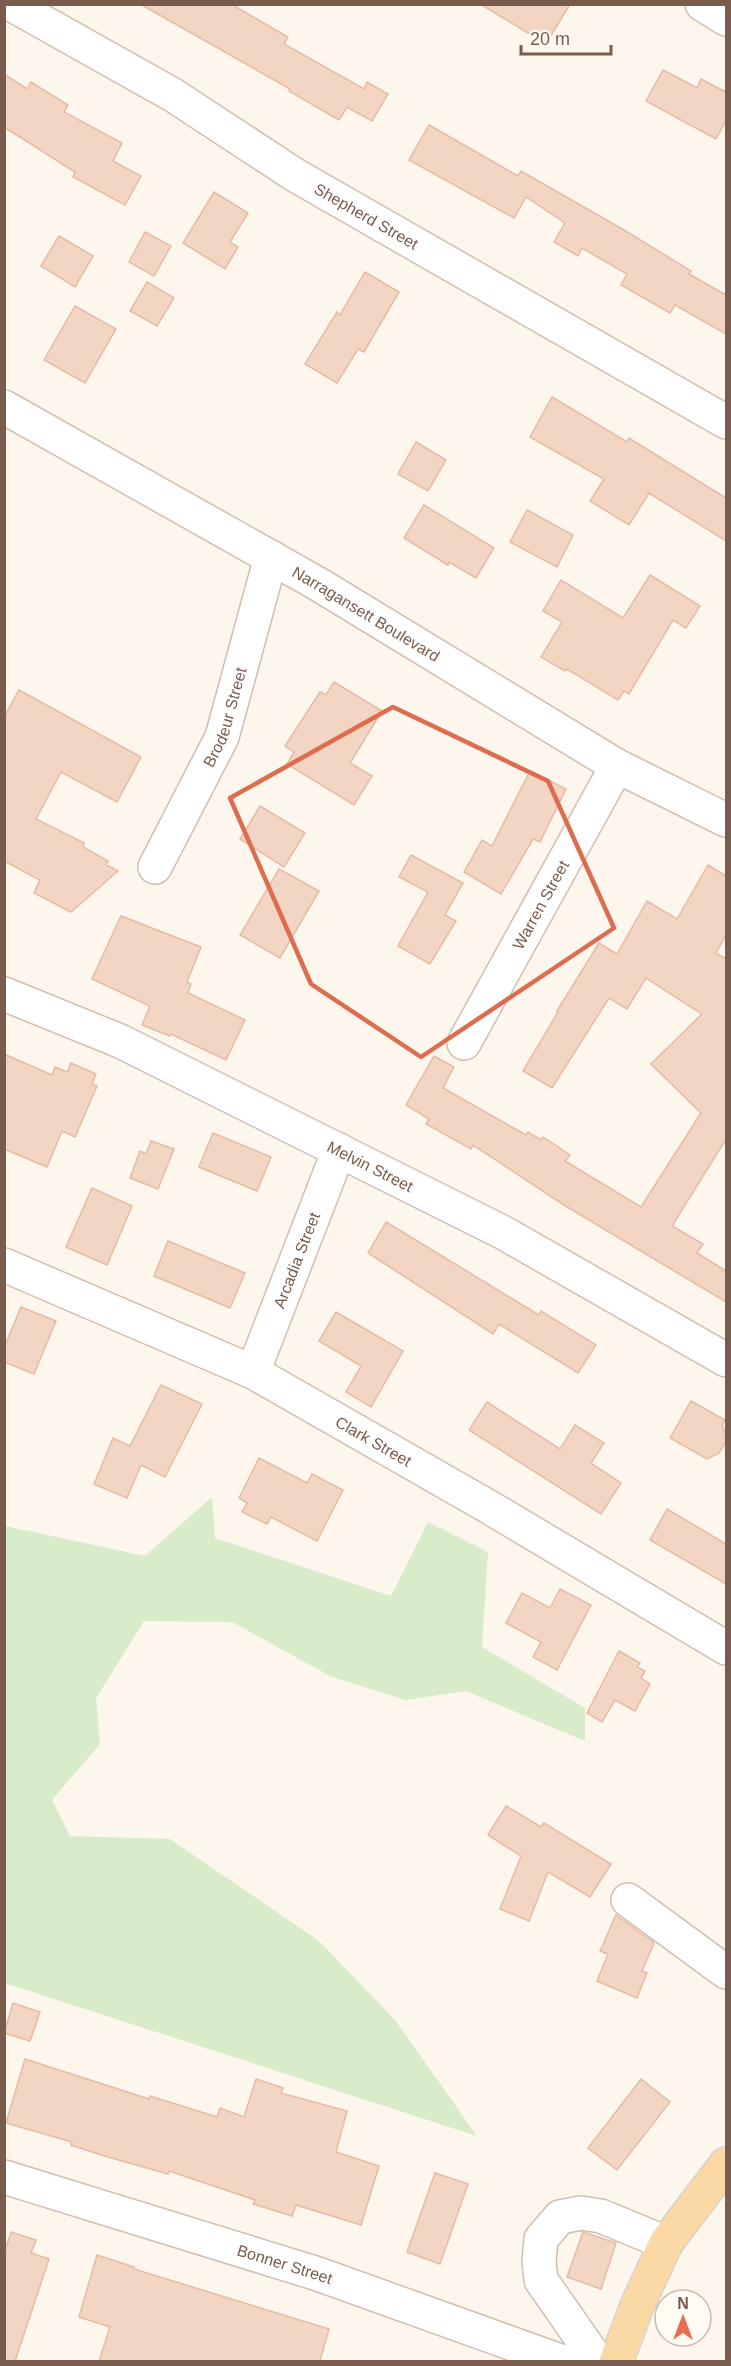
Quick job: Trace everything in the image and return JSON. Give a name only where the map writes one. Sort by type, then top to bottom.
[{"type":"main road","points":[[616,2361],[637,2306],[666,2243],[726,2164]]},
{"type":"street","name":"Shepherd Street","points":[[11,4],[173,95],[295,175],[726,422]]},
{"type":"street","points":[[702,4],[726,19]]},
{"type":"street","name":"Narragansett Boulevard","points":[[4,407],[339,596],[617,766],[726,820]]},
{"type":"street","name":"Brodeur Street","points":[[155,867],[222,736],[271,557]]},
{"type":"street","name":"Warren Street","points":[[464,1043],[617,766]]},
{"type":"street","name":"Melvin Street","points":[[4,994],[120,1041],[504,1233],[726,1360]]},
{"type":"street","name":"Arcadia Street","points":[[253,1372],[339,1150]]},
{"type":"street","name":"Clark Street","points":[[4,1265],[253,1372],[489,1507],[726,1648]]},
{"type":"street","points":[[628,1900],[726,1972]]},
{"type":"street","name":"Bonner Street","points":[[4,2177],[318,2274],[563,2361]]},
{"type":"street","points":[[598,2361],[541,2280],[539,2261],[541,2239],[560,2217],[581,2213],[602,2216],[666,2243]]},
{"type":"highlighted area","points":[[393,707],[548,781],[614,928],[421,1057],[311,984],[230,798]]},
{"type":"green space","points":[[212,1497],[215,1538],[391,1596],[428,1522],[488,1552],[482,1647],[585,1708],[585,1741],[466,1691],[406,1700],[332,1677],[232,1622],[144,1621],[96,1698],[100,1744],[52,1800],[70,1836],[170,1839],[319,1941],[395,2020],[477,2136],[5,1983],[5,1526],[145,1556]]},
{"type":"building","points":[[140,4],[231,4],[288,37],[284,44],[364,89],[367,82],[388,94],[372,121],[347,107],[339,120],[289,91],[290,89]]},
{"type":"building","points":[[480,4],[570,4],[546,44]]},
{"type":"building","points":[[663,70],[697,88],[701,79],[726,92],[726,120],[716,139],[646,101]]},
{"type":"building","points":[[4,74],[27,89],[31,82],[68,105],[64,112],[122,143],[113,161],[141,176],[125,205],[73,177],[75,172],[4,127]]},
{"type":"building","points":[[429,125],[518,176],[521,171],[624,230],[691,271],[689,274],[726,295],[726,334],[675,305],[670,313],[621,285],[627,274],[582,248],[578,256],[554,242],[565,223],[526,197],[514,218],[409,160]]},
{"type":"building","points":[[214,192],[248,213],[230,242],[238,247],[225,269],[183,243]]},
{"type":"building","points":[[145,232],[171,246],[154,276],[129,262]]},
{"type":"building","points":[[59,236],[93,256],[75,287],[41,266]]},
{"type":"building","points":[[365,272],[399,292],[364,352],[358,349],[337,383],[305,364],[337,312],[340,315]]},
{"type":"building","points":[[147,282],[174,298],[157,326],[130,311]]},
{"type":"building","points":[[75,306],[116,329],[85,383],[44,360]]},
{"type":"building","points":[[552,397],[627,442],[629,438],[726,498],[726,541],[649,493],[629,525],[590,501],[604,479],[530,437]]},
{"type":"building","points":[[416,442],[446,460],[428,491],[398,474]]},
{"type":"building","points":[[424,505],[494,548],[476,578],[449,562],[448,565],[404,538]]},
{"type":"building","points":[[527,510],[573,535],[557,567],[510,542]]},
{"type":"building","points":[[650,575],[700,606],[686,628],[673,620],[629,694],[624,691],[618,700],[567,669],[565,671],[541,657],[562,622],[543,611],[561,580],[623,618]]},
{"type":"building","points":[[334,682],[382,711],[350,763],[372,776],[354,805],[287,764],[294,752],[285,746],[320,692],[326,695]]},
{"type":"building","points":[[19,690],[141,757],[117,802],[61,772],[36,819],[84,843],[83,847],[108,861],[106,865],[118,871],[71,912],[34,893],[40,880],[4,861],[4,717]]},
{"type":"building","points":[[530,771],[566,789],[540,842],[533,839],[501,894],[464,872],[482,840],[492,846]]},
{"type":"building","points":[[260,806],[305,833],[284,867],[240,839]]},
{"type":"building","points":[[411,855],[463,883],[445,915],[456,921],[430,964],[398,946],[428,892],[399,877]]},
{"type":"building","points":[[708,865],[726,876],[726,935],[716,953],[726,959],[726,1139],[672,1226],[703,1244],[697,1253],[726,1271],[726,1302],[564,1205],[473,1145],[471,1149],[426,1124],[429,1119],[406,1105],[434,1056],[454,1067],[443,1088],[526,1135],[528,1132],[541,1140],[543,1137],[570,1155],[565,1161],[641,1207],[701,1113],[651,1064],[702,1014],[646,978],[627,1009],[609,998],[552,1088],[523,1071],[599,943],[617,954],[647,901],[677,919]]},
{"type":"building","points":[[279,869],[319,891],[280,958],[240,935]]},
{"type":"building","points":[[121,916],[201,947],[187,982],[191,984],[188,993],[245,1020],[226,1060],[171,1034],[170,1036],[142,1025],[150,1006],[92,979]]},
{"type":"building","points":[[4,1054],[52,1075],[55,1067],[67,1072],[71,1063],[96,1074],[92,1084],[97,1086],[75,1137],[62,1131],[47,1167],[4,1149]]},
{"type":"building","points":[[213,1133],[271,1157],[257,1191],[199,1167]]},
{"type":"building","points":[[151,1141],[174,1149],[158,1189],[130,1178],[140,1151],[146,1154]]},
{"type":"building","points":[[92,1188],[132,1206],[107,1265],[66,1247]]},
{"type":"building","points":[[386,1222],[539,1315],[541,1311],[596,1345],[578,1373],[499,1324],[493,1334],[368,1253]]},
{"type":"building","points":[[168,1241],[245,1273],[230,1308],[154,1276]]},
{"type":"building","points":[[21,1307],[56,1321],[34,1374],[4,1362],[4,1348]]},
{"type":"building","points":[[336,1312],[403,1351],[371,1407],[346,1392],[361,1366],[319,1341]]},
{"type":"building","points":[[161,1385],[202,1404],[165,1477],[141,1465],[127,1498],[94,1484],[113,1438],[130,1446]]},
{"type":"building","points":[[691,1401],[725,1420],[722,1426],[726,1442],[719,1453],[707,1459],[670,1438]]},
{"type":"building","points":[[487,1402],[560,1449],[575,1425],[604,1443],[591,1463],[621,1483],[601,1514],[469,1430]]},
{"type":"building","points":[[259,1458],[307,1483],[312,1474],[343,1490],[317,1541],[271,1517],[267,1524],[242,1512],[247,1503],[239,1498]]},
{"type":"building","points":[[667,1509],[726,1544],[726,1584],[650,1540]]},
{"type":"building","points":[[560,1589],[591,1605],[557,1670],[533,1657],[541,1642],[506,1623],[522,1593],[550,1608]]},
{"type":"building","points":[[619,1651],[640,1663],[637,1667],[645,1671],[641,1678],[650,1684],[635,1711],[615,1700],[602,1722],[587,1713]]},
{"type":"building","points":[[506,1806],[541,1827],[544,1823],[611,1864],[590,1897],[548,1872],[529,1921],[500,1909],[521,1856],[488,1835]]},
{"type":"building","points":[[616,1915],[654,1943],[642,1971],[647,1973],[637,1998],[597,1981],[608,1954],[600,1951]]},
{"type":"building","points":[[13,2003],[40,2012],[30,2041],[4,2033]]},
{"type":"building","points":[[25,2059],[149,2099],[150,2096],[217,2117],[220,2108],[244,2117],[256,2079],[283,2088],[281,2093],[347,2111],[336,2152],[379,2166],[361,2225],[296,2205],[292,2216],[253,2204],[255,2200],[169,2171],[168,2174],[101,2155],[71,2145],[72,2142],[6,2123]]},
{"type":"building","points":[[641,2079],[670,2102],[617,2170],[588,2148]]},
{"type":"building","points":[[435,2173],[468,2184],[440,2264],[407,2252]]},
{"type":"building","points":[[11,2232],[36,2240],[31,2253],[49,2259],[15,2361],[4,2361],[4,2254]]},
{"type":"building","points":[[583,2232],[616,2243],[601,2289],[567,2277]]},
{"type":"building","points":[[97,2255],[134,2267],[134,2269],[329,2329],[320,2361],[99,2361],[110,2327],[79,2317]]}]
